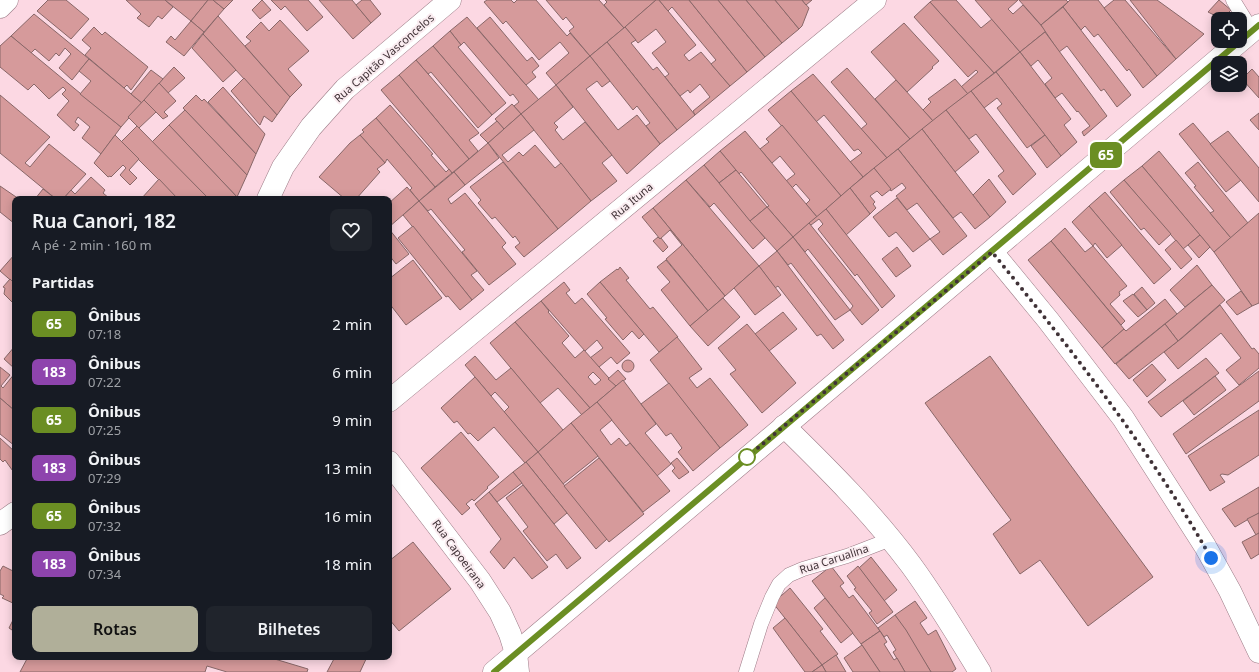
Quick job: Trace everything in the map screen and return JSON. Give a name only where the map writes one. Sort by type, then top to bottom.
[{"type":"street","points":[[0,7],[7,0]]},
{"type":"street","name":"Rua Capitão Vasconcelos","points":[[269,196],[283,167],[310,127],[345,89],[450,0]]},
{"type":"street","name":"Rua Ituna","points":[[392,399],[875,0]]},
{"type":"street","points":[[494,672],[517,662],[784,426],[1256,28]]},
{"type":"street","points":[[992,252],[1048,320],[1127,425],[1204,546],[1230,591],[1259,652]]},
{"type":"street","points":[[784,426],[857,500],[891,539],[930,593],[980,672]]},
{"type":"street","name":"Rua Capoeirana","points":[[392,466],[480,581],[500,612],[510,634],[517,662]]},
{"type":"street","points":[[0,524],[12,515]]},
{"type":"lane","points":[[1233,0],[1256,28]]},
{"type":"lane","name":"Rua Carualina","points":[[746,672],[764,617],[780,584],[789,575],[803,569],[847,556],[891,539]]},
{"type":"building","points":[[48,0],[66,0],[89,19],[71,39],[37,11]]},
{"type":"building","points":[[126,0],[165,0],[173,7],[162,19],[158,16],[149,27],[137,18],[141,14]]},
{"type":"building","points":[[165,0],[208,0],[191,21]]},
{"type":"building","points":[[208,0],[213,0],[224,9],[204,32],[191,21]]},
{"type":"building","points":[[213,0],[233,0],[224,9]]},
{"type":"building","points":[[262,0],[271,10],[260,19],[252,10]]},
{"type":"building","points":[[271,0],[308,0],[323,17],[307,31],[285,6],[281,10]]},
{"type":"building","points":[[319,0],[352,0],[371,23],[353,39]]},
{"type":"building","points":[[362,0],[370,0],[381,14],[371,23],[356,5]]},
{"type":"building","points":[[487,0],[511,0],[514,3],[517,0],[536,0],[567,36],[570,33],[590,56],[556,85],[546,73],[569,53],[560,42],[539,60],[506,21],[503,24],[484,2]]},
{"type":"building","points":[[546,0],[599,0],[624,28],[590,56],[569,31],[574,27],[566,17],[563,20]]},
{"type":"building","points":[[605,0],[656,0],[624,28],[604,5],[607,2]]},
{"type":"building","points":[[656,0],[659,0],[696,45],[684,55],[689,61],[701,52],[730,86],[695,115],[693,111],[710,97],[700,84],[690,93],[688,90],[680,96],[665,77],[669,74],[652,53],[666,42],[656,29],[638,43],[625,27]]},
{"type":"building","points":[[659,0],[689,0],[747,72],[730,86],[711,64],[716,60],[672,7],[668,11]]},
{"type":"building","points":[[689,0],[718,0],[765,57],[747,72]]},
{"type":"building","points":[[718,0],[746,0],[782,43],[765,57]]},
{"type":"building","points":[[746,0],[775,0],[799,29],[782,43]]},
{"type":"building","points":[[775,0],[802,0],[809,8],[802,26],[799,29]]},
{"type":"building","points":[[802,0],[812,0],[806,5]]},
{"type":"building","points":[[933,0],[956,0],[981,28],[992,19],[1020,52],[994,73],[930,2]]},
{"type":"building","points":[[975,0],[1018,0],[1008,9],[1013,14],[1023,5],[1046,31],[1020,52]]},
{"type":"building","points":[[1019,0],[1066,0],[1068,2],[1041,25]]},
{"type":"building","points":[[1070,0],[1098,0],[1157,76],[1143,88],[1129,69],[1127,71],[1098,34],[1094,37],[1085,26],[1081,30],[1063,7]]},
{"type":"building","points":[[1114,0],[1125,0],[1176,59],[1157,76],[1104,8]]},
{"type":"building","points":[[1130,0],[1157,0],[1204,34],[1176,59]]},
{"type":"building","points":[[1219,0],[1231,10],[1229,12],[1211,12],[1211,14],[1208,12]]},
{"type":"building","points":[[930,2],[994,73],[968,94],[961,87],[978,72],[976,70],[968,77],[914,17]]},
{"type":"building","points":[[1063,7],[1131,95],[1117,107],[1104,89],[1101,91],[1067,46],[1059,52],[1041,25]]},
{"type":"building","points":[[34,14],[89,59],[72,80],[59,68],[71,54],[65,48],[59,56],[56,53],[49,61],[35,49],[31,53],[11,36]]},
{"type":"building","points":[[218,16],[290,97],[277,115],[203,34]]},
{"type":"building","points":[[467,17],[539,100],[521,114],[514,106],[519,102],[513,94],[510,96],[464,42],[461,45],[450,31]]},
{"type":"building","points":[[490,17],[527,61],[532,57],[539,66],[532,72],[536,77],[526,85],[477,28]]},
{"type":"building","points":[[280,20],[309,51],[288,69],[302,85],[290,97],[245,46],[251,41],[246,37],[261,22],[269,31]]},
{"type":"building","points":[[191,21],[204,32],[184,56],[166,42],[171,36],[175,40]]},
{"type":"building","points":[[904,23],[939,61],[907,92],[871,52]]},
{"type":"building","points":[[94,27],[102,35],[105,32],[148,67],[131,90],[127,85],[124,88],[85,55],[91,48],[82,40]]},
{"type":"building","points":[[625,27],[636,40],[631,43],[653,70],[657,67],[695,115],[677,130],[607,42]]},
{"type":"building","points":[[450,31],[461,45],[458,47],[506,103],[492,115],[433,46]]},
{"type":"building","points":[[1045,32],[1107,116],[1084,136],[1082,132],[1090,126],[1062,93],[1055,98],[1045,84],[1052,78],[1038,60],[1031,66],[1020,52]]},
{"type":"building","points":[[203,34],[236,70],[223,82],[192,48]]},
{"type":"building","points":[[11,36],[121,127],[101,154],[82,138],[90,127],[78,117],[75,122],[79,125],[74,131],[57,115],[69,101],[62,94],[66,90],[63,87],[49,99],[34,84],[28,90],[0,67],[0,46]]},
{"type":"building","points":[[607,42],[677,130],[660,144],[646,126],[650,123],[637,106],[633,110],[590,56]]},
{"type":"building","points":[[433,46],[492,115],[478,128],[431,72],[428,74],[416,60]]},
{"type":"building","points":[[1020,52],[1071,119],[1064,125],[1077,142],[1061,156],[996,72]]},
{"type":"building","points":[[590,56],[610,81],[602,87],[597,81],[586,89],[618,130],[637,115],[660,144],[627,174],[556,85]]},
{"type":"building","points":[[89,59],[142,103],[121,127],[80,94],[91,81],[79,71]]},
{"type":"building","points":[[416,60],[479,133],[469,140],[478,151],[469,159],[399,75]]},
{"type":"building","points":[[174,67],[185,78],[168,93],[159,83]]},
{"type":"building","points":[[847,68],[910,139],[887,158],[861,129],[867,124],[831,82]]},
{"type":"building","points":[[1252,69],[1259,77],[1259,98],[1247,85],[1247,74]]},
{"type":"building","points":[[151,70],[163,79],[142,103],[131,94]]},
{"type":"building","points":[[996,72],[1045,135],[1027,148],[997,108],[1002,104],[997,98],[984,108],[971,91]]},
{"type":"building","points":[[813,74],[887,158],[863,177],[850,162],[862,153],[858,149],[854,151],[824,115],[816,122],[791,91]]},
{"type":"building","points":[[399,75],[469,159],[452,173],[381,90]]},
{"type":"building","points":[[244,78],[277,115],[272,122],[264,116],[260,125],[231,91]]},
{"type":"building","points":[[955,79],[968,94],[933,121],[923,110],[931,102],[928,99]]},
{"type":"building","points":[[896,80],[933,121],[910,139],[875,99]]},
{"type":"building","points":[[159,83],[176,101],[164,112],[168,116],[163,119],[144,100]]},
{"type":"building","points":[[556,85],[573,107],[554,123],[558,127],[555,130],[563,140],[585,122],[612,155],[602,163],[617,181],[591,201],[521,114]]},
{"type":"building","points":[[223,87],[265,134],[256,154],[208,102]]},
{"type":"building","points":[[791,91],[863,177],[841,196],[768,110]]},
{"type":"building","points":[[971,91],[1036,174],[1013,195],[998,176],[1004,171],[976,134],[969,139],[946,110]]},
{"type":"building","points":[[0,95],[50,137],[25,163],[30,167],[49,144],[86,174],[66,196],[52,196],[0,153]]},
{"type":"building","points":[[196,95],[202,101],[204,99],[256,154],[247,175],[183,108]]},
{"type":"building","points":[[144,100],[156,112],[139,128],[128,117]]},
{"type":"building","points":[[512,104],[521,114],[504,129],[495,119]]},
{"type":"building","points":[[390,105],[433,154],[431,155],[446,172],[449,169],[452,173],[435,187],[376,118]]},
{"type":"building","points":[[185,110],[247,175],[237,196],[236,196],[169,125]]},
{"type":"building","points":[[946,110],[979,152],[955,172],[922,129]]},
{"type":"building","points":[[1259,113],[1259,130],[1250,120]]},
{"type":"building","points":[[521,114],[534,130],[502,155],[508,162],[519,152],[523,156],[535,145],[555,168],[561,163],[591,201],[558,229],[488,143]]},
{"type":"building","points":[[376,118],[435,187],[419,201],[410,190],[412,188],[387,159],[385,163],[360,135],[364,132],[362,130]]},
{"type":"building","points":[[497,121],[504,129],[488,143],[480,135]]},
{"type":"building","points":[[1193,123],[1241,180],[1226,192],[1179,134]]},
{"type":"building","points":[[169,125],[236,196],[206,196],[152,142]]},
{"type":"building","points":[[782,125],[841,196],[817,217],[806,204],[810,200],[796,184],[792,188],[786,181],[795,174],[780,156],[772,163],[760,149],[769,142],[766,139]]},
{"type":"building","points":[[137,126],[206,196],[175,196],[121,142]]},
{"type":"building","points":[[922,129],[990,217],[975,229],[961,212],[953,218],[898,149]]},
{"type":"building","points":[[745,131],[817,217],[793,237],[767,207],[769,206],[741,172],[739,174],[720,151]]},
{"type":"building","points":[[1228,131],[1259,168],[1259,202],[1210,144]]},
{"type":"building","points":[[115,135],[139,159],[129,170],[137,178],[130,185],[120,175],[126,168],[123,165],[111,177],[108,177],[94,163]]},
{"type":"building","points":[[360,135],[385,163],[377,169],[380,172],[359,196],[341,196],[319,177],[350,143]]},
{"type":"building","points":[[1045,135],[1061,156],[1047,168],[1031,146]]},
{"type":"building","points":[[488,143],[499,158],[465,185],[454,172]]},
{"type":"building","points":[[898,149],[967,236],[943,255],[930,239],[940,232],[917,203],[907,210],[896,196],[906,188],[902,183],[891,191],[874,168]]},
{"type":"building","points":[[720,151],[736,170],[719,183],[704,165]]},
{"type":"building","points":[[1159,151],[1231,238],[1214,252],[1142,166]]},
{"type":"building","points":[[503,162],[558,229],[524,257],[515,247],[520,243],[515,236],[513,238],[495,217],[492,219],[478,203],[481,200],[470,187]]},
{"type":"building","points":[[1198,162],[1248,223],[1231,238],[1210,213],[1214,211],[1194,187],[1196,186],[1185,173]]},
{"type":"building","points":[[704,165],[765,238],[753,249],[714,203],[710,207],[686,180]]},
{"type":"building","points":[[1142,166],[1200,235],[1183,249],[1124,180]]},
{"type":"building","points":[[874,168],[891,189],[882,196],[877,191],[870,196],[875,202],[873,204],[876,208],[870,214],[850,188]]},
{"type":"building","points":[[736,170],[767,207],[750,221],[719,183]]},
{"type":"building","points":[[454,172],[465,185],[448,199],[451,204],[465,193],[506,243],[502,247],[516,264],[489,285],[462,252],[465,250],[431,209],[428,211],[419,201]]},
{"type":"building","points":[[91,177],[105,190],[103,193],[106,196],[66,196],[71,190],[75,194]]},
{"type":"building","points":[[159,179],[175,196],[144,196]]},
{"type":"building","points":[[989,179],[1006,202],[990,217],[973,195]]},
{"type":"building","points":[[686,180],[759,266],[725,296],[653,208]]},
{"type":"building","points":[[1124,180],[1171,234],[1159,245],[1144,228],[1141,230],[1110,192]]},
{"type":"building","points":[[0,186],[15,196],[12,196],[12,222],[0,212]]},
{"type":"building","points":[[407,187],[419,201],[392,224],[392,200]]},
{"type":"building","points":[[850,188],[870,214],[846,235],[826,209]]},
{"type":"building","points":[[43,189],[52,196],[37,196]]},
{"type":"building","points":[[1105,192],[1171,269],[1154,284],[1089,206]]},
{"type":"building","points":[[897,198],[930,239],[913,252],[896,232],[889,237],[873,217]]},
{"type":"building","points":[[419,201],[477,271],[471,275],[484,290],[472,300],[403,215]]},
{"type":"building","points":[[1089,206],[1122,245],[1107,258],[1095,243],[1093,246],[1072,222]]},
{"type":"building","points":[[767,207],[793,237],[777,251],[750,221]]},
{"type":"building","points":[[653,208],[725,296],[708,311],[666,259],[682,245],[670,230],[660,239],[642,217]]},
{"type":"building","points":[[826,209],[895,296],[882,308],[857,274],[855,276],[818,229],[823,224],[819,219],[811,225],[809,223]]},
{"type":"building","points":[[1259,213],[1259,303],[1252,306],[1214,252]]},
{"type":"building","points":[[809,223],[879,310],[862,325],[850,310],[853,306],[808,249],[805,252],[793,237]]},
{"type":"building","points":[[413,226],[472,300],[460,310],[448,296],[446,297],[398,238]]},
{"type":"building","points":[[1065,228],[1085,252],[1093,246],[1127,286],[1119,292],[1120,295],[1110,304],[1125,321],[1121,325],[1051,241]]},
{"type":"building","points":[[392,233],[409,254],[396,264],[392,259]]},
{"type":"building","points":[[1200,235],[1210,247],[1199,258],[1188,245]]},
{"type":"building","points":[[658,237],[660,239],[661,238],[668,247],[663,252],[653,241]]},
{"type":"building","points":[[793,237],[850,310],[835,320],[791,263],[788,265],[777,251]]},
{"type":"building","points":[[1176,240],[1192,259],[1181,269],[1165,250]]},
{"type":"building","points":[[1051,241],[1124,329],[1102,348],[1028,260]]},
{"type":"building","points":[[897,247],[911,266],[896,277],[882,259]]},
{"type":"building","points":[[777,251],[844,340],[833,349],[821,334],[817,336],[778,286],[775,288],[759,266]]},
{"type":"building","points":[[12,257],[12,281],[0,271]]},
{"type":"building","points":[[413,260],[442,298],[406,325],[392,307],[392,277]]},
{"type":"building","points":[[666,260],[708,311],[690,326],[661,290],[670,282],[657,267]]},
{"type":"building","points":[[1197,265],[1212,285],[1185,307],[1170,290]]},
{"type":"building","points":[[759,266],[781,295],[755,315],[734,288]]},
{"type":"building","points":[[620,267],[629,278],[626,280],[650,309],[653,307],[678,337],[659,352],[600,282]]},
{"type":"building","points":[[10,279],[12,281],[12,302],[4,294],[5,288],[3,287]]},
{"type":"building","points":[[564,282],[570,290],[566,293],[575,304],[582,298],[630,353],[617,364],[611,357],[599,367],[590,358],[603,348],[597,340],[585,351],[541,301]]},
{"type":"building","points":[[600,282],[644,334],[639,339],[632,331],[623,340],[605,319],[607,318],[587,294]]},
{"type":"building","points":[[1212,285],[1225,300],[1178,341],[1165,324]]},
{"type":"building","points":[[1142,287],[1155,303],[1147,310],[1134,294]]},
{"type":"building","points":[[1241,291],[1252,306],[1237,315],[1226,302]]},
{"type":"building","points":[[1133,294],[1147,310],[1138,317],[1123,301]]},
{"type":"building","points":[[723,298],[740,317],[708,346],[690,326]]},
{"type":"building","points":[[1165,299],[1177,314],[1115,364],[1102,348],[1124,329],[1126,331]]},
{"type":"building","points":[[541,301],[549,311],[548,312],[569,336],[562,343],[575,358],[584,350],[616,386],[590,408],[515,322]],"holes":[[[593,372],[601,380],[595,385],[588,377]]]},
{"type":"building","points":[[1220,305],[1252,349],[1254,348],[1259,354],[1259,368],[1239,385],[1226,370],[1241,358],[1221,333],[1178,369],[1164,352]]},
{"type":"building","points":[[783,312],[797,329],[769,351],[755,334]]},
{"type":"building","points":[[515,322],[590,408],[582,415],[558,388],[540,403],[490,343]]},
{"type":"building","points":[[747,324],[796,383],[762,413],[730,374],[736,370],[718,348]]},
{"type":"building","points":[[1165,324],[1178,341],[1129,379],[1116,364]]},
{"type":"building","points":[[677,337],[702,369],[689,378],[697,388],[710,378],[748,425],[720,448],[650,360]]},
{"type":"building","points":[[12,350],[12,366],[4,359]]},
{"type":"building","points":[[475,356],[496,380],[511,368],[563,430],[538,452],[504,412],[509,407],[495,392],[491,396],[465,365]]},
{"type":"building","points":[[990,356],[1153,577],[1088,626],[1040,560],[1020,574],[993,534],[1011,520],[925,403]]},
{"type":"building","points":[[1206,358],[1219,373],[1161,417],[1148,402]]},
{"type":"building","points":[[626,360],[630,360],[634,366],[630,372],[626,372],[622,368],[622,364]]},
{"type":"building","points":[[1152,364],[1166,380],[1147,397],[1133,380]]},
{"type":"building","points":[[0,367],[10,375],[1,386],[3,388],[12,377],[12,408],[0,398]]},
{"type":"building","points":[[618,370],[626,379],[616,386],[608,379]]},
{"type":"building","points":[[1259,371],[1259,401],[1186,454],[1173,434]]},
{"type":"building","points":[[1215,376],[1226,390],[1194,415],[1183,401]]},
{"type":"building","points":[[475,377],[538,452],[525,463],[494,427],[478,441],[470,433],[468,434],[457,421],[454,423],[441,408]]},
{"type":"building","points":[[623,380],[656,424],[645,433],[671,464],[657,476],[597,402]]},
{"type":"building","points":[[669,383],[720,448],[693,471],[678,452],[682,448],[671,433],[666,436],[641,404]]},
{"type":"building","points":[[0,398],[12,408],[12,444],[0,434]]},
{"type":"building","points":[[597,402],[612,420],[600,430],[611,445],[619,438],[626,446],[630,443],[670,491],[643,512],[571,423]]},
{"type":"building","points":[[1259,410],[1259,455],[1228,475],[1220,475],[1225,482],[1210,491],[1188,456]]},
{"type":"building","points":[[571,423],[598,456],[563,484],[538,452]]},
{"type":"building","points":[[461,432],[499,477],[474,501],[472,499],[466,504],[470,508],[462,515],[421,468]]},
{"type":"building","points":[[0,438],[12,449],[12,470],[5,460],[3,462],[0,459]]},
{"type":"building","points":[[538,452],[607,539],[596,549],[526,462]]},
{"type":"building","points":[[599,458],[644,514],[609,542],[564,486]]},
{"type":"building","points":[[677,458],[689,472],[679,479],[672,471],[675,468],[671,463]]},
{"type":"building","points":[[526,462],[567,513],[554,524],[513,472]]},
{"type":"building","points":[[513,472],[522,483],[497,502],[489,492]]},
{"type":"building","points":[[523,485],[581,558],[567,569],[556,554],[547,561],[523,531],[528,527],[506,498]]},
{"type":"building","points":[[1259,487],[1259,513],[1235,527],[1222,509]]},
{"type":"building","points":[[489,492],[548,567],[532,579],[514,557],[504,569],[490,552],[501,539],[475,504]]},
{"type":"building","points":[[1259,513],[1259,533],[1256,535],[1247,519]]},
{"type":"building","points":[[1259,533],[1259,554],[1251,559],[1242,542]]},
{"type":"building","points":[[413,542],[451,589],[399,631],[392,623],[392,559]]},
{"type":"building","points":[[871,557],[897,590],[884,601],[859,568]]},
{"type":"building","points":[[3,566],[12,570],[12,603],[2,598],[4,596],[0,594],[0,571]]},
{"type":"building","points":[[831,566],[844,583],[840,586],[849,598],[853,595],[880,631],[861,644],[812,581]]},
{"type":"building","points":[[858,566],[893,612],[877,624],[869,613],[872,611],[854,589],[856,588],[847,576]]},
{"type":"building","points":[[790,588],[823,629],[820,631],[838,654],[822,665],[773,603]]},
{"type":"building","points":[[825,598],[853,633],[841,643],[814,608]]},
{"type":"building","points":[[915,601],[927,618],[920,623],[928,635],[936,630],[956,669],[952,672],[931,672],[895,615]]},
{"type":"building","points":[[895,615],[906,630],[931,672],[905,672],[893,652],[896,650],[887,635],[884,637],[878,628]]},
{"type":"building","points":[[785,618],[822,665],[812,672],[805,672],[773,628]]},
{"type":"building","points":[[12,622],[12,630],[9,628]]},
{"type":"building","points":[[880,631],[887,642],[884,644],[894,660],[897,658],[905,672],[880,672],[861,644]]},
{"type":"building","points":[[862,645],[880,672],[853,672],[844,658]]},
{"type":"building","points":[[836,655],[846,672],[826,672],[822,665]]},
{"type":"building","points":[[26,660],[278,660],[308,669],[307,672],[227,672],[207,666],[205,672],[20,672]]},
{"type":"building","points":[[333,660],[366,660],[360,672],[327,672]]},
{"type":"building","points":[[822,665],[826,672],[812,672]]},
{"type":"bus line","name":"65","points":[[494,672],[1259,25]]},
{"type":"route","points":[[747,457],[992,252],[1048,320],[1123,418],[1211,558]]}]
